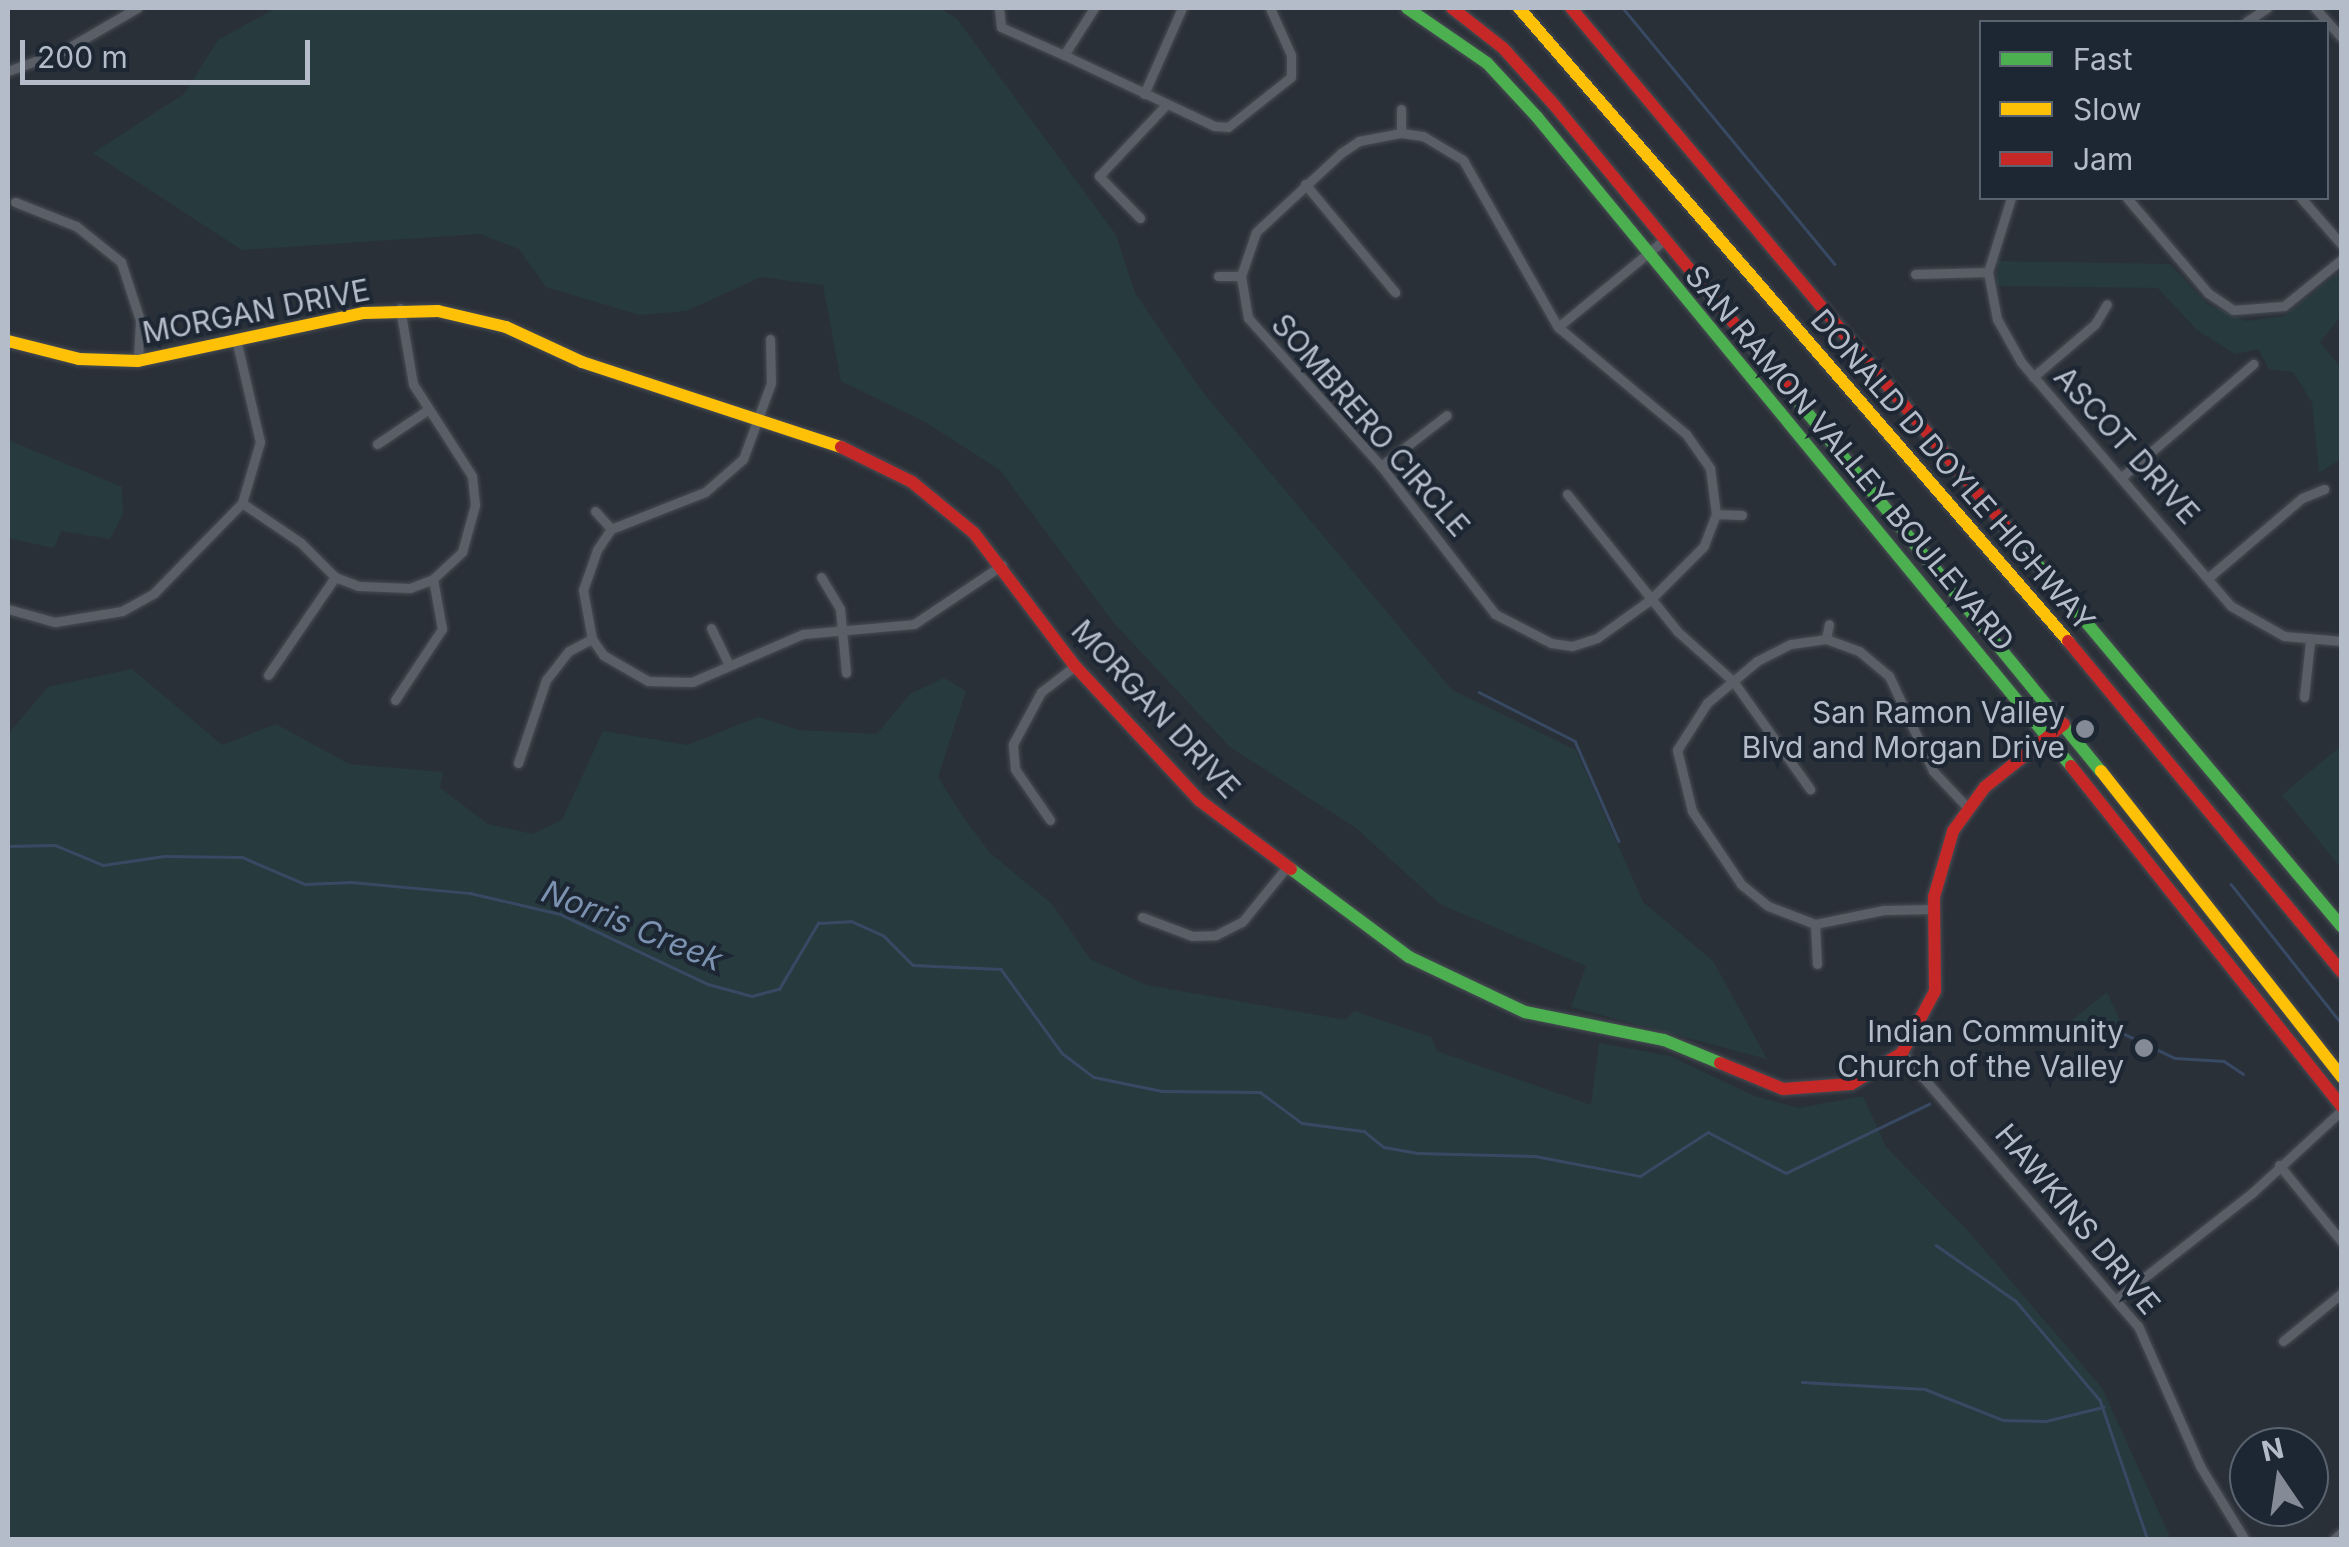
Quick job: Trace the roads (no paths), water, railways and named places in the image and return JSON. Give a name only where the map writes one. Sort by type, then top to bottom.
[{"type":"main road","name":"SAN RAMON VALLEY BOULEVARD","points":[[1407,8],[1487,63],[2048,736],[2342,1108]]},
{"type":"main road","name":"SAN RAMON VALLEY BOULEVARD","points":[[1452,8],[1503,48],[1665,239],[2064,724],[2342,1077]]},
{"type":"main road","name":"DONALD D DOYLE HIGHWAY","points":[[1519,8],[2176,765],[2342,972]]},
{"type":"main road","name":"DONALD D DOYLE HIGHWAY","points":[[1571,8],[2342,927]]},
{"type":"main road","name":"MORGAN DRIVE","points":[[8,341],[78,359],[138,361],[400,308],[473,316],[582,362],[860,454],[912,482],[1003,564],[1076,666],[1199,800],[1286,869],[1409,957],[1476,994],[1578,1026],[1664,1040],[1767,1086],[1835,1089],[1869,1078],[1902,1053],[1935,991],[1934,910],[1942,856],[1967,807],[2064,724]]},
{"type":"street","points":[[8,71],[63,51],[138,8]]},
{"type":"street","points":[[999,8],[1001,27],[1166,105],[1228,127],[1292,77],[1291,55],[1270,8]]},
{"type":"street","points":[[1064,55],[1094,8]]},
{"type":"street","points":[[1144,94],[1182,8]]},
{"type":"street","points":[[1140,218],[1100,176],[1166,105]]},
{"type":"street","points":[[1401,109],[1402,134]]},
{"type":"street","points":[[1218,276],[1241,276],[1256,232],[1305,184],[1359,141],[1402,134],[1423,136],[1463,160],[1558,327],[1694,443],[1710,468],[1716,514],[1704,546],[1650,600],[1597,638],[1572,646],[1573,660]]},
{"type":"street","points":[[1305,184],[1395,292]]},
{"type":"street","name":"ASCOT DRIVE","points":[[2010,200],[1988,272],[1997,319],[2033,377],[2208,578],[2251,621],[2310,642],[2342,642]]},
{"type":"street","points":[[2129,200],[2208,293],[2233,310],[2284,306],[2342,259]]},
{"type":"street","points":[[2303,200],[2342,245]]},
{"type":"street","points":[[14,202],[76,226],[120,262],[140,320],[138,361]]},
{"type":"street","points":[[1558,327],[1665,239]]},
{"type":"street","points":[[1915,274],[1988,272]]},
{"type":"street","name":"SOMBRERO CIRCLE","points":[[1241,276],[1256,334],[1380,466],[1496,614],[1532,637],[1572,646]]},
{"type":"street","points":[[2033,377],[2095,324],[2107,304]]},
{"type":"street","points":[[242,503],[301,542],[336,577],[380,589],[433,579],[462,552],[475,504],[464,460],[426,412],[404,349],[400,308]]},
{"type":"street","points":[[770,339],[775,355],[761,420],[743,459],[726,478],[687,501],[610,529],[583,590],[592,638],[618,668],[648,681],[692,682],[803,634],[914,624],[1003,564]]},
{"type":"street","points":[[8,609],[56,622],[122,611],[154,594],[242,503],[260,442],[236,343]]},
{"type":"street","points":[[2123,476],[2253,364]]},
{"type":"street","points":[[377,444],[426,412]]},
{"type":"street","points":[[1380,466],[1447,415]]},
{"type":"street","points":[[2208,578],[2302,498],[2324,489]]},
{"type":"street","points":[[1567,494],[1650,600],[1733,681],[1810,789]]},
{"type":"street","points":[[595,511],[610,529]]},
{"type":"street","points":[[1716,514],[1742,515]]},
{"type":"street","points":[[268,675],[336,577]]},
{"type":"street","points":[[821,578],[836,597],[846,673]]},
{"type":"street","points":[[395,700],[442,629],[433,579]]},
{"type":"street","points":[[1826,640],[1829,624]]},
{"type":"street","points":[[711,628],[729,665]]},
{"type":"street","points":[[518,762],[546,680],[569,651],[592,638]]},
{"type":"street","points":[[1934,910],[1884,910],[1815,924],[1768,906],[1740,884],[1692,810],[1678,750],[1707,703],[1733,681],[1780,647],[1826,640],[1860,651],[1889,676],[1932,771],[1967,807]]},
{"type":"street","points":[[2304,697],[2310,642]]},
{"type":"street","points":[[1050,820],[1015,769],[1013,744],[1042,692],[1076,666]]},
{"type":"street","points":[[1663,751],[1678,750]]},
{"type":"street","points":[[1142,916],[1192,936],[1216,935],[1242,922],[1286,869]]},
{"type":"street","points":[[1815,924],[1816,964]]},
{"type":"street","name":"HAWKINS DRIVE","points":[[1902,1053],[2118,1298],[2156,1357],[2200,1466],[2245,1540]]},
{"type":"street","points":[[2118,1298],[2342,1108]]},
{"type":"street","points":[[2279,1165],[2342,1242]]},
{"type":"street","points":[[2283,1341],[2342,1293]]},
{"type":"street","points":[[2332,1540],[2342,1532]]},
{"type":"waterway","points":[[1623,8],[1835,264]]},
{"type":"waterway","points":[[1479,692],[1575,741],[1619,841]]},
{"type":"waterway","name":"Norris Creek","points":[[8,846],[55,845],[103,865],[165,856],[242,857],[305,884],[351,882],[470,893],[560,914],[708,984],[752,996],[779,989],[818,923],[851,921],[884,936],[913,965],[1001,969],[1062,1053],[1094,1077],[1162,1091],[1260,1092],[1302,1123],[1364,1131],[1384,1147],[1417,1153],[1535,1156],[1640,1176],[1708,1132],[1786,1173],[1929,1104]]},
{"type":"waterway","points":[[2231,884],[2342,1024]]},
{"type":"waterway","name":"Norris Creek","points":[[2116,1030],[2175,1058],[2224,1061],[2243,1074]]},
{"type":"waterway","points":[[1936,1245],[2016,1301],[2100,1400],[2148,1540]]},
{"type":"waterway","points":[[1802,1382],[1925,1389],[2003,1420],[2046,1421],[2103,1407]]},
{"type":"place","name":"San Ramon Valley Blvd and Morgan Drive","points":[[2085,729]]},
{"type":"place","name":"Indian Community Church of the Valley","points":[[2144,1048]]}]
